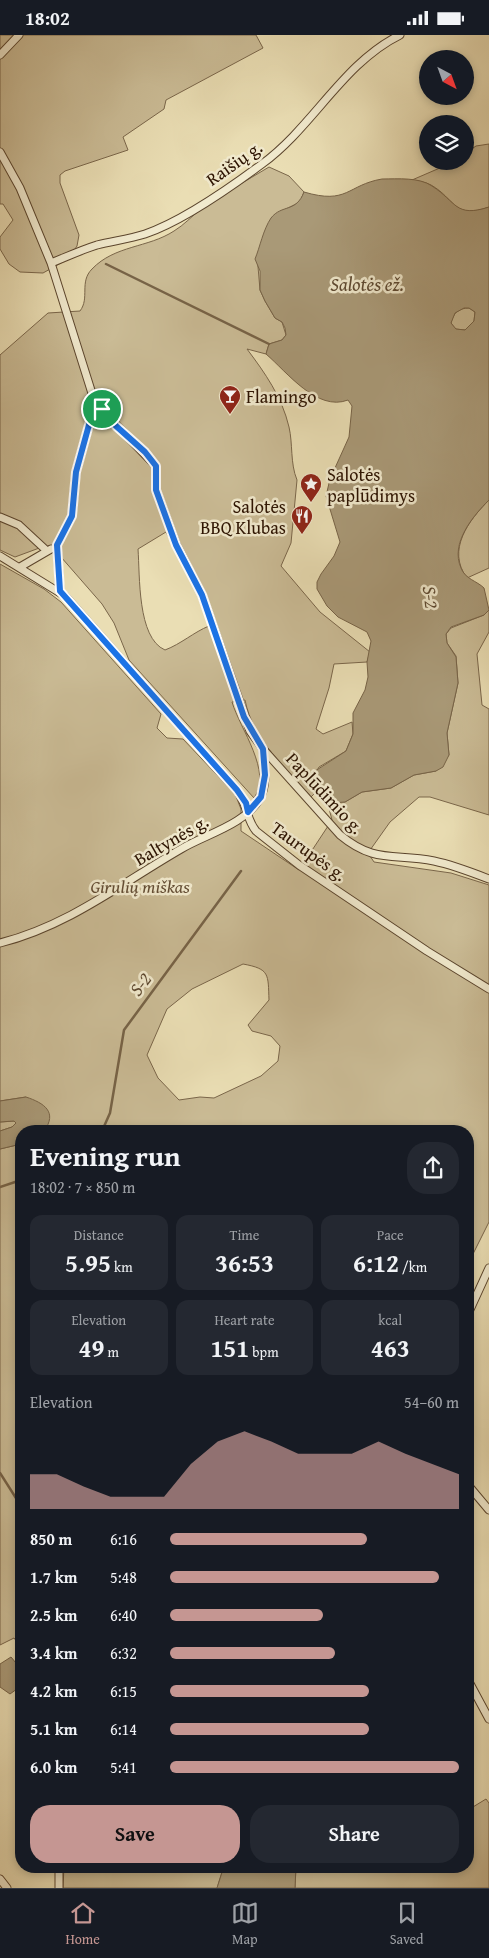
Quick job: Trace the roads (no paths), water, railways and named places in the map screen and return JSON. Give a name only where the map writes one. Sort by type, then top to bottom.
[{"type":"street","points":[[0,55],[19,35]]},
{"type":"street","name":"Raišių g.","points":[[51,263],[99,245],[146,233],[180,217],[262,164],[286,145],[374,50],[400,35]]},
{"type":"street","points":[[0,152],[20,188],[51,263],[95,403],[76,472],[72,516],[57,545],[20,567]]},
{"type":"street","name":"Paplūdimio g.","points":[[95,403],[116,426],[145,452],[156,466],[156,490],[176,545],[202,595],[244,717],[263,749],[340,835],[355,847],[382,857],[423,859],[446,864],[489,879]]},
{"type":"street","points":[[0,517],[19,525],[48,551]]},
{"type":"street","points":[[57,545],[60,591]]},
{"type":"street","name":"Taurupės g.","points":[[0,556],[60,591],[237,790],[246,803],[251,825],[276,847],[427,951],[489,989]]},
{"type":"street","points":[[248,812],[261,797],[265,775],[263,749]]},
{"type":"street","name":"Baltynės g.","points":[[0,943],[59,922],[194,841],[236,821],[248,812]]},
{"type":"street","points":[[474,1300],[489,1269]]},
{"type":"street","points":[[474,1492],[489,1511]]},
{"type":"street","points":[[474,1691],[489,1719]]},
{"type":"street","points":[[59,1888],[60,1873]]},
{"type":"street","points":[[0,1879],[7,1888]]},
{"type":"water","name":"Salotės ež.","points":[[382,179],[421,181],[432,186],[457,207],[469,211],[489,207],[489,500],[476,514],[465,531],[458,549],[458,559],[465,575],[484,588],[489,610],[484,615],[451,627],[446,634],[447,643],[456,657],[458,683],[447,733],[449,755],[443,767],[436,771],[414,775],[391,788],[362,792],[345,802],[332,803],[322,796],[311,781],[312,773],[346,751],[353,734],[353,713],[365,690],[368,677],[367,662],[371,641],[367,632],[338,617],[327,606],[317,589],[317,582],[334,556],[340,542],[326,496],[330,479],[349,437],[352,406],[348,400],[336,402],[314,395],[293,380],[266,354],[269,344],[282,340],[286,335],[282,322],[275,318],[260,290],[260,271],[255,259],[271,218],[280,211],[297,203],[304,192],[330,196],[339,195]],"holes":[[[464,308],[469,308],[475,312],[474,321],[465,330],[456,329],[451,323],[455,313]]]},
{"type":"water","points":[[26,1097],[38,1102],[49,1113],[50,1119],[48,1124],[15,1125],[15,1145],[0,1149],[0,1131],[12,1127],[16,1123],[14,1121],[0,1122],[0,1101]]},
{"type":"water","points":[[11,1657],[15,1662],[15,1690],[10,1694],[0,1687],[0,1664]]},
{"type":"water","points":[[222,1873],[296,1873],[295,1888],[217,1888]]},
{"type":"waterway","points":[[106,264],[269,344]]},
{"type":"waterway","name":"S-2","points":[[105,1125],[110,1113],[124,1030],[241,871]]},
{"type":"waterway","name":"S-2","points":[[0,1187],[15,1182]]},
{"type":"waterway","points":[[0,1473],[15,1497]]},
{"type":"place","name":"Flamingo","points":[[230,415]]},
{"type":"place","name":"Salotės paplūdimys","points":[[311,503]]},
{"type":"place","name":"Salotės BBQ Klubas","points":[[302,535]]},
{"type":"park label","name":"Girulių miškas","points":[[140,886]]}]
